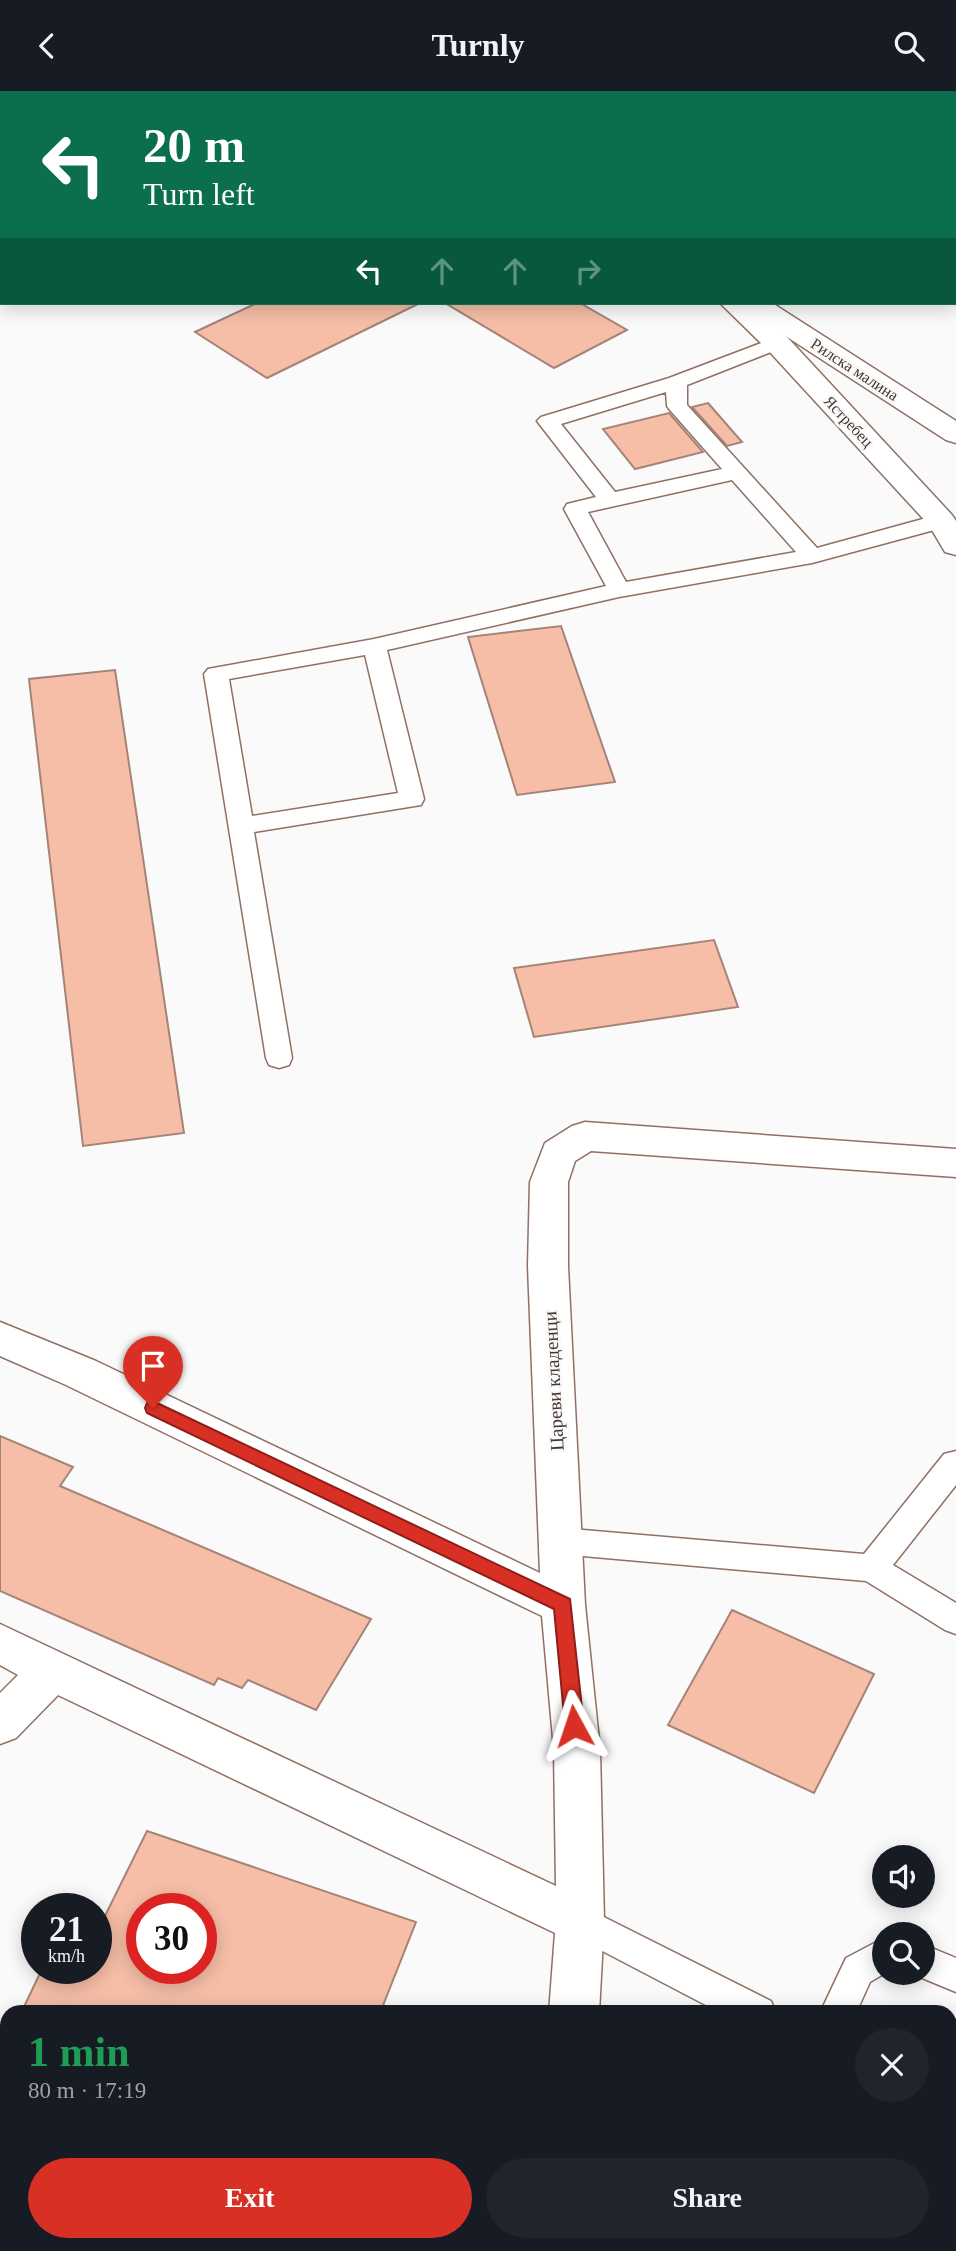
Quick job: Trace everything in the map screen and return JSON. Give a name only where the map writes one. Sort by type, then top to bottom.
[{"type":"street","name":"Ястребец","points":[[736,305],[777,344],[951,527]]},
{"type":"street","name":"Рилска малина","points":[[757,305],[956,434]]},
{"type":"street","name":"Цареви кладенци","points":[[575,2005],[580,1921],[577,1750],[563,1605],[548,1266],[549,1182],[559,1153],[585,1136],[956,1163]]},
{"type":"street","points":[[0,1338],[93,1379],[563,1605]]},
{"type":"street","points":[[0,1643],[52,1671],[580,1921]]},
{"type":"street","points":[[0,1724],[52,1671]]},
{"type":"lane","points":[[610,500],[548,421],[676,382],[777,344]]},
{"type":"lane","points":[[676,382],[677,406],[812,556]]},
{"type":"lane","points":[[619,590],[575,509],[737,472]]},
{"type":"lane","points":[[279,1058],[216,674],[374,646],[619,590],[812,556],[951,527]]},
{"type":"lane","points":[[241,826],[412,799],[374,646]]},
{"type":"lane","points":[[872,1568],[955,1463]]},
{"type":"lane","points":[[560,1541],[872,1568],[956,1620]]},
{"type":"lane","points":[[580,1921],[743,2005]]},
{"type":"lane","points":[[842,2005],[858,1970],[872,1962]]},
{"type":"lane","points":[[935,1966],[956,1975]]},
{"type":"building","points":[[253,305],[416,305],[267,378],[195,332]]},
{"type":"building","points":[[448,305],[583,305],[627,330],[554,368]]},
{"type":"building","points":[[708,403],[742,442],[727,446],[692,407]]},
{"type":"building","points":[[669,413],[703,452],[635,469],[603,429]]},
{"type":"building","points":[[561,626],[615,782],[517,795],[468,637]]},
{"type":"building","points":[[115,670],[184,1133],[83,1146],[29,679]]},
{"type":"building","points":[[714,940],[738,1007],[534,1037],[514,968]]},
{"type":"building","points":[[0,1436],[73,1467],[60,1486],[371,1619],[316,1710],[248,1680],[242,1688],[218,1678],[214,1685],[0,1591]]},
{"type":"building","points":[[732,1610],[874,1674],[814,1793],[668,1725]]},
{"type":"building","points":[[147,1831],[416,1922],[383,2005],[25,2005],[35,1984],[112,1984],[112,1902]]},
{"type":"route","points":[[153,1408],[563,1605],[574,1726]]}]
